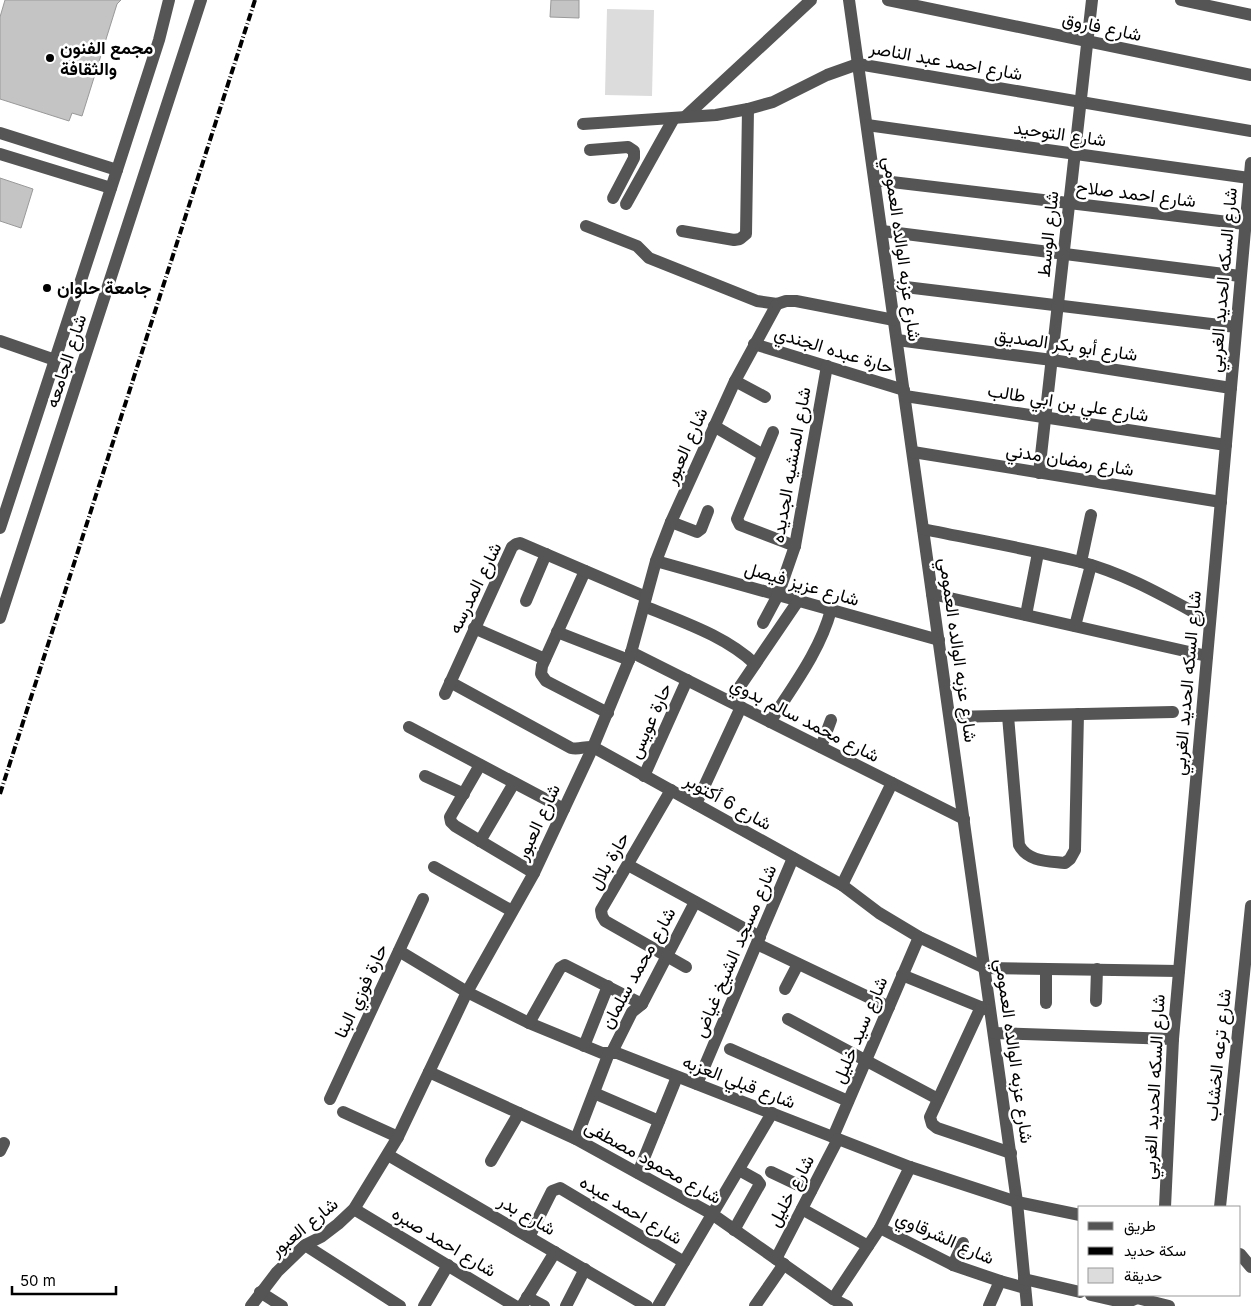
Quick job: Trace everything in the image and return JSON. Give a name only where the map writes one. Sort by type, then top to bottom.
[{"type":"street","points":[[0,528],[159,40],[169,0]]},
{"type":"street","name":"شارع الجامعه","points":[[0,618],[202,0]]},
{"type":"street","points":[[620,185],[630,198],[679,117],[811,0]]},
{"type":"street","name":"شارع عزبه الوالده العمومي","points":[[849,0],[985,968],[986,1009],[994,1033],[1018,1202],[1027,1306]]},
{"type":"street","name":"شارع فاروق","points":[[888,0],[1251,75]]},
{"type":"street","name":"شارع الوسط","points":[[1039,473],[1092,0]]},
{"type":"street","points":[[1181,0],[1251,16]]},
{"type":"street","name":"شارع احمد عبد الناصر","points":[[583,124],[716,115],[748,110],[773,102],[827,75],[858,64],[1251,132]]},
{"type":"street","points":[[682,231],[737,240],[746,234],[748,110]]},
{"type":"street","name":"شارع التوحيد","points":[[867,125],[1249,178]]},
{"type":"street","points":[[0,133],[117,170]]},
{"type":"street","points":[[590,150],[628,147],[634,151],[634,158],[613,198]]},
{"type":"street","points":[[0,154],[111,188]]},
{"type":"street","name":"شارع السكه الحديد الغربي","points":[[1165,1206],[1179,971],[1251,163]]},
{"type":"street","name":"شارع احمد صلاح","points":[[874,180],[1245,224]]},
{"type":"street","points":[[586,226],[637,246],[649,258],[758,301],[777,304],[786,301],[796,302],[894,320]]},
{"type":"street","points":[[882,231],[1240,276]]},
{"type":"street","points":[[889,285],[1236,327]]},
{"type":"street","name":"شارع العبور","points":[[251,1306],[277,1272],[305,1245],[338,1224],[354,1209],[398,1137],[467,992],[534,873],[593,747],[630,656],[656,561],[671,522],[735,380],[777,304]]},
{"type":"street","name":"شارع أبو بكر الصديق","points":[[897,340],[1052,360],[1231,388]]},
{"type":"street","points":[[0,341],[55,360]]},
{"type":"street","name":"حارة عبده الجندي","points":[[754,344],[827,366],[904,393]]},
{"type":"street","name":"شارع المنشيه الجديده","points":[[763,623],[778,595],[795,546],[827,366]]},
{"type":"street","points":[[735,380],[765,396]]},
{"type":"street","name":"شارع علي بن ابي طالب","points":[[904,393],[1226,445]]},
{"type":"street","points":[[714,426],[763,455]]},
{"type":"street","points":[[773,432],[736,519],[740,525],[795,546]]},
{"type":"street","name":"شارع رمضان مدني","points":[[913,452],[1221,502]]},
{"type":"street","points":[[671,522],[697,532],[701,529],[708,511]]},
{"type":"street","points":[[1075,626],[1086,564],[1091,515]]},
{"type":"street","points":[[923,529],[1086,564],[1132,581],[1172,600],[1210,622]]},
{"type":"street","name":"شارع المدرسه","points":[[447,688],[512,547],[516,544],[546,554],[585,571],[726,641],[755,664]]},
{"type":"street","points":[[1026,615],[1038,553]]},
{"type":"street","points":[[526,601],[546,554]]},
{"type":"street","name":"شارع عزيز فيصل","points":[[656,561],[939,640]]},
{"type":"street","points":[[585,571],[545,659],[541,674],[546,681],[608,713]]},
{"type":"street","points":[[932,594],[1207,656]]},
{"type":"street","points":[[696,804],[736,704],[755,664],[798,601]]},
{"type":"street","points":[[770,722],[818,646],[826,629],[831,610]]},
{"type":"street","points":[[474,628],[545,659]]},
{"type":"street","name":"شارع محمد سالم بدوي","points":[[557,632],[630,656],[687,680],[964,819]]},
{"type":"street","name":"حارة عويس","points":[[644,776],[687,680]]},
{"type":"street","name":"شارع 6 أكتوبر","points":[[447,688],[572,748],[593,747],[842,885],[879,913],[919,937],[985,968]]},
{"type":"street","points":[[950,717],[1173,712]]},
{"type":"street","points":[[1008,716],[1019,845],[1027,856],[1065,863],[1070,860],[1075,850],[1078,714]]},
{"type":"street","points":[[821,747],[831,720]]},
{"type":"street","points":[[409,727],[564,810]]},
{"type":"street","points":[[480,765],[450,817],[451,822],[534,873]]},
{"type":"street","points":[[425,776],[464,794]]},
{"type":"street","points":[[480,841],[514,783]]},
{"type":"street","points":[[842,885],[892,783]]},
{"type":"street","name":"حارة بلال","points":[[671,790],[601,910],[605,922],[686,967]]},
{"type":"street","name":"شارع مسجد الشيخ غياض","points":[[697,1084],[793,858]]},
{"type":"street","points":[[628,865],[695,902],[798,964],[889,1007]]},
{"type":"street","points":[[434,867],[512,911]]},
{"type":"street","name":"حارة فوزي البنا","points":[[330,1099],[423,899]]},
{"type":"street","name":"شارع محمد سلمان","points":[[576,1139],[610,1053],[632,1012],[642,1004],[695,902]]},
{"type":"street","name":"شارع ترعه الخشاب","points":[[1220,1206],[1249,952],[1251,913]]},
{"type":"street","name":"شارع سيد خليل","points":[[836,1138],[848,1101],[919,937]]},
{"type":"street","name":"شارع قبلي العزبه","points":[[399,951],[467,992],[529,1022],[602,1053],[610,1053],[677,1076],[910,1167],[1018,1202],[1078,1215]]},
{"type":"street","points":[[786,989],[798,964]]},
{"type":"street","points":[[529,1022],[560,968],[563,966],[569,966],[642,1004]]},
{"type":"street","points":[[985,968],[1179,971]]},
{"type":"street","points":[[1046,969],[1046,1003]]},
{"type":"street","points":[[1096,1001],[1097,970]]},
{"type":"street","points":[[902,975],[986,1009],[930,1117],[932,1124],[937,1128],[1011,1154]]},
{"type":"street","points":[[584,1046],[608,986]]},
{"type":"street","points":[[788,1019],[938,1099]]},
{"type":"street","points":[[994,1033],[1174,1039]]},
{"type":"street","points":[[730,1049],[848,1101]]},
{"type":"street","name":"شارع محمود مصطفى","points":[[429,1072],[576,1139],[712,1214],[847,1306]]},
{"type":"street","points":[[638,1173],[677,1076]]},
{"type":"street","points":[[594,1093],[659,1121]]},
{"type":"street","points":[[343,1112],[398,1137]]},
{"type":"street","points":[[491,1161],[518,1112]]},
{"type":"street","points":[[658,1306],[772,1113]]},
{"type":"street","name":"شارع خليل","points":[[754,1306],[780,1261],[802,1209],[836,1138]]},
{"type":"street","name":"شارع بدر","points":[[388,1155],[647,1306]]},
{"type":"street","points":[[833,1298],[880,1228],[910,1167]]},
{"type":"street","points":[[734,1230],[760,1184],[757,1180],[739,1170]]},
{"type":"street","points":[[771,1172],[811,1191]]},
{"type":"street","name":"شارع احمد عبده","points":[[529,1237],[552,1191],[560,1188],[684,1262]]},
{"type":"street","name":"شارع احمد صبره","points":[[354,1209],[516,1306]]},
{"type":"street","points":[[802,1209],[868,1246]]},
{"type":"street","name":"شارع الشرقاوي","points":[[880,1228],[953,1265],[1000,1282],[1025,1283],[1078,1292]]},
{"type":"street","points":[[953,1265],[963,1243]]},
{"type":"street","points":[[305,1245],[400,1306]]},
{"type":"street","points":[[544,1306],[524,1302],[555,1252]]},
{"type":"street","points":[[1241,1255],[1251,1267]]},
{"type":"street","points":[[424,1306],[448,1265]]},
{"type":"street","points":[[566,1306],[585,1270]]},
{"type":"street","points":[[989,1306],[1000,1282]]},
{"type":"street","points":[[260,1292],[282,1306]]},
{"type":"street","points":[[1096,1298],[1170,1306]]},
{"type":"green space","points":[[607,9],[654,10],[652,96],[605,95]]},
{"type":"building","name":"مجمع الفنون والثقافة","points":[[5,0],[121,0],[117,4],[82,116],[72,113],[69,121],[0,99],[0,17]]},
{"type":"building","points":[[551,0],[579,0],[579,18],[550,17]]},
{"type":"building","points":[[0,178],[33,189],[21,228],[0,221]]},
{"type":"railway","points":[[0,794],[255,0]]},
{"type":"place","name":"مجمع الفنون والثقافة","points":[[50,58]]},
{"type":"place","name":"جامعة حلوان","points":[[47,288]]}]
